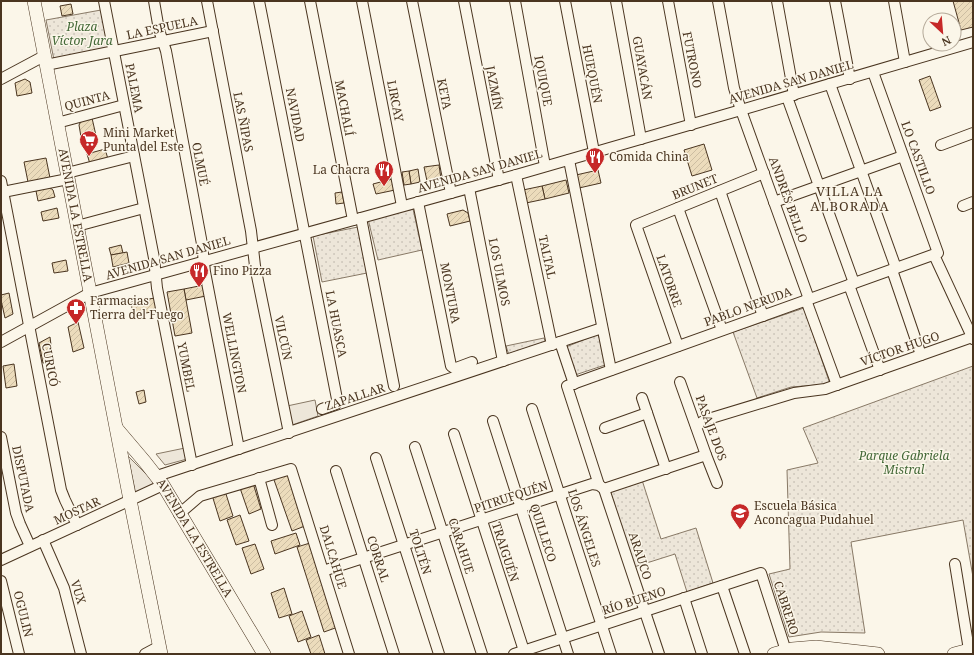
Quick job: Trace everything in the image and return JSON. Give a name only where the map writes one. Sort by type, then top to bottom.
[{"type":"main road","name":"AVENIDA LA ESTRELLA","points":[[34,1],[130,500],[161,650]]},
{"type":"main road","name":"AVENIDA LA ESTRELLA","points":[[117,429],[146,462],[160,481],[264,654]]},
{"type":"main road","points":[[780,652],[808,647],[824,647],[878,654]]},
{"type":"main road","points":[[954,654],[971,649]]},
{"type":"street","name":"PALEMA","points":[[104,1],[156,274]]},
{"type":"street","name":"OLMUÉ","points":[[154,1],[159,30],[166,51],[204,261]]},
{"type":"street","name":"LAS ÑIPAS","points":[[209,1],[213,31],[249,224],[252,248]]},
{"type":"street","name":"NAVIDAD","points":[[260,1],[305,233]]},
{"type":"street","name":"MACHALÍ","points":[[310,1],[394,386]]},
{"type":"street","name":"LIRCAY","points":[[362,1],[402,206]]},
{"type":"street","name":"KETA","points":[[412,1],[451,193]]},
{"type":"street","name":"JAZMÍN","points":[[464,1],[499,180]]},
{"type":"street","name":"IQUIQUE","points":[[515,1],[546,166]]},
{"type":"street","name":"HUEQUÉN","points":[[565,1],[594,152]]},
{"type":"street","name":"GUAYACÁN","points":[[616,1],[642,139]]},
{"type":"street","name":"FUTRONO","points":[[668,1],[691,125]]},
{"type":"street","name":"ANDRÉS BELLO","points":[[718,1],[734,88],[837,385]]},
{"type":"street","points":[[777,1],[790,96],[880,370]]},
{"type":"street","points":[[835,1],[850,78]]},
{"type":"street","points":[[894,1],[905,62]]},
{"type":"street","name":"LA ESPUELA","points":[[1,79],[45,61],[114,51],[213,31]]},
{"type":"street","name":"AVENIDA SAN DANIEL","points":[[1,342],[90,293],[499,180],[973,42]]},
{"type":"street","name":"LO CASTILLO","points":[[873,72],[936,254],[973,338]]},
{"type":"street","points":[[830,84],[894,269],[921,355]]},
{"type":"street","name":"QUINTA","points":[[57,123],[124,105]]},
{"type":"street","points":[[941,145],[973,133]]},
{"type":"street","points":[[3,192],[67,176],[134,156]]},
{"type":"street","points":[[774,202],[903,156]]},
{"type":"street","points":[[569,160],[611,370]]},
{"type":"street","name":"BRUNET","points":[[636,225],[764,173]]},
{"type":"street","name":"TALTAL","points":[[516,175],[556,344]]},
{"type":"street","name":"CURICÓ","points":[[1,181],[4,208],[61,490],[64,500],[77,525]]},
{"type":"street","name":"LOS ULMOS","points":[[469,188],[504,361]]},
{"type":"street","points":[[720,191],[763,316]]},
{"type":"street","name":"MONTURA","points":[[418,202],[451,366],[456,368],[472,362]]},
{"type":"street","points":[[963,206],[973,202]]},
{"type":"street","points":[[77,226],[144,208]]},
{"type":"street","points":[[678,208],[722,330]]},
{"type":"street","name":"LATORRE","points":[[636,225],[678,346]]},
{"type":"street","name":"LA HUASCA","points":[[305,233],[338,401],[336,404],[322,409]]},
{"type":"street","name":"VILCÚN","points":[[252,248],[289,433]]},
{"type":"street","name":"PABLO NERUDA","points":[[571,385],[936,254]]},
{"type":"street","name":"WELLINGTON","points":[[204,261],[239,449]]},
{"type":"street","name":"YUMBEL","points":[[156,274],[158,292],[192,465]]},
{"type":"street","name":"ZAPALLAR","points":[[160,481],[192,465],[602,328]]},
{"type":"street","name":"VÍCTOR HUGO","points":[[837,385],[973,338]]},
{"type":"street","points":[[556,344],[571,385]]},
{"type":"street","name":"PASAJE DOS","points":[[680,382],[717,483]]},
{"type":"street","name":"ARAUCO","points":[[571,385],[602,487],[659,654]]},
{"type":"street","points":[[696,426],[705,420],[716,416],[794,393],[825,389],[837,385]]},
{"type":"street","points":[[642,398],[666,469]]},
{"type":"street","name":"LOS ÁNGELES","points":[[532,409],[610,654]]},
{"type":"street","points":[[605,428],[647,413]]},
{"type":"street","name":"QUILLECO","points":[[493,421],[568,654]]},
{"type":"street","name":"TRAIGUÉN","points":[[454,434],[482,520],[521,653]]},
{"type":"street","name":"DISPUTADA","points":[[1,437],[16,512],[30,546]]},
{"type":"street","name":"CARAHUE","points":[[415,447],[482,654]]},
{"type":"street","name":"PITRUFQUÉN","points":[[323,571],[592,484],[602,487],[666,469],[706,455]]},
{"type":"street","name":"TOLTÉN","points":[[376,458],[440,654]]},
{"type":"street","name":"DALCAHUE","points":[[259,478],[291,469],[349,654]]},
{"type":"street","name":"CORRAL","points":[[336,471],[394,654]]},
{"type":"street","points":[[179,514],[200,496],[259,478],[272,525]]},
{"type":"street","name":"MOSTAR","points":[[1,560],[130,500],[160,481]]},
{"type":"street","name":"VUX","points":[[43,540],[64,588],[81,654]]},
{"type":"street","points":[[955,564],[971,649]]},
{"type":"street","name":"RÍO BUENO","points":[[521,653],[601,625],[761,573]]},
{"type":"street","name":"CABRERO","points":[[761,573],[780,652]]},
{"type":"street","name":"OGULIN","points":[[1,581],[19,654]]},
{"type":"street","points":[[722,586],[745,654]]},
{"type":"street","points":[[684,598],[702,654]]},
{"type":"street","points":[[145,654],[161,650]]},
{"type":"green space","name":"Plaza Víctor Jara","points":[[101,10],[109,49],[54,60],[46,20]]},
{"type":"green space","points":[[413,209],[422,250],[378,260],[368,219]]},
{"type":"green space","points":[[358,227],[367,273],[322,282],[313,236]]},
{"type":"green space","points":[[804,308],[830,384],[791,387],[757,398],[733,332]]},
{"type":"green space","points":[[598,334],[608,364],[575,375],[566,347]]},
{"type":"green space","points":[[544,338],[546,344],[509,355],[506,346]]},
{"type":"green space","name":"Parque Gabriela Mistral","points":[[973,366],[973,577],[963,520],[851,542],[865,633],[821,632],[789,637],[769,574],[790,569],[787,470],[818,463],[803,428]]},
{"type":"green space","points":[[315,400],[318,416],[292,425],[287,406]]},
{"type":"green space","points":[[185,448],[187,459],[165,465],[156,454]]},
{"type":"green space","points":[[128,456],[157,485],[136,495]]},
{"type":"green space","points":[[642,480],[661,539],[696,528],[713,583],[687,592],[675,554],[634,567],[610,491]]},
{"type":"building","points":[[953,1],[973,1],[973,27],[962,30],[962,12],[956,12]]},
{"type":"building","points":[[71,4],[73,14],[62,16],[60,6]]},
{"type":"building","points":[[930,76],[941,107],[930,111],[919,80]]},
{"type":"building","points":[[25,79],[30,82],[32,93],[17,96],[15,83]]},
{"type":"building","points":[[92,118],[97,140],[82,143],[79,125],[81,121]]},
{"type":"building","points":[[704,144],[712,170],[692,176],[684,150]]},
{"type":"building","points":[[105,149],[108,159],[90,164],[87,154]]},
{"type":"building","points":[[46,158],[50,178],[28,182],[24,162]]},
{"type":"building","points":[[439,165],[441,179],[427,181],[424,167]]},
{"type":"building","points":[[418,169],[420,182],[411,184],[409,171]]},
{"type":"building","points":[[598,170],[601,183],[579,188],[576,175]]},
{"type":"building","points":[[409,171],[411,184],[404,185],[402,172]]},
{"type":"building","name":"La Chacra","points":[[392,179],[395,190],[376,194],[373,184]]},
{"type":"building","points":[[566,180],[569,193],[545,199],[542,186]]},
{"type":"building","points":[[542,186],[545,199],[526,203],[523,190]]},
{"type":"building","points":[[49,187],[53,190],[55,197],[38,201],[36,191]]},
{"type":"building","points":[[342,192],[344,203],[336,204],[335,193]]},
{"type":"building","points":[[57,208],[59,218],[43,221],[41,212]]},
{"type":"building","points":[[463,210],[468,213],[470,221],[450,226],[447,214]]},
{"type":"building","points":[[121,245],[123,253],[111,255],[109,248]]},
{"type":"building","points":[[127,252],[129,263],[113,267],[111,255]]},
{"type":"building","points":[[66,260],[68,271],[54,273],[52,263]]},
{"type":"building","points":[[204,285],[206,296],[186,300],[184,289]]},
{"type":"building","points":[[184,289],[192,333],[175,336],[167,292]]},
{"type":"building","points":[[9,293],[13,314],[5,318],[1,295]]},
{"type":"building","points":[[155,298],[158,311],[133,315],[131,302]]},
{"type":"building","points":[[78,322],[84,348],[73,352],[68,327]]},
{"type":"building","points":[[50,337],[53,361],[43,363],[39,343]]},
{"type":"building","points":[[14,364],[17,386],[6,388],[3,366]]},
{"type":"building","points":[[144,390],[146,402],[139,404],[136,392]]},
{"type":"building","points":[[287,472],[305,526],[292,531],[273,477]]},
{"type":"building","points":[[253,483],[261,509],[249,514],[240,488]]},
{"type":"building","points":[[225,491],[233,516],[220,521],[212,495]]},
{"type":"building","points":[[240,515],[249,541],[236,545],[227,520]]},
{"type":"building","points":[[296,533],[300,545],[275,554],[271,541]]},
{"type":"building","points":[[310,543],[338,627],[324,632],[297,547]]},
{"type":"building","points":[[255,544],[264,569],[251,574],[242,548]]},
{"type":"building","points":[[284,588],[292,614],[279,618],[271,593]]},
{"type":"building","points":[[302,611],[311,637],[298,642],[289,616]]},
{"type":"building","points":[[319,635],[325,654],[311,654],[306,640]]},
{"type":"place","name":"Mini Market Punta del Este","points":[[89,157]]},
{"type":"place","name":"Comida China","points":[[595,174]]},
{"type":"place","name":"La Chacra","points":[[384,187]]},
{"type":"place","name":"Fino Pizza","points":[[199,288]]},
{"type":"place","name":"Farmacias Tierra del Fuego","points":[[76,325]]},
{"type":"place","name":"Escuela Básica Aconcagua Pudahuel","points":[[740,530]]},
{"type":"district","name":"VILLA LA ALBORADA","points":[[850,198]]}]
